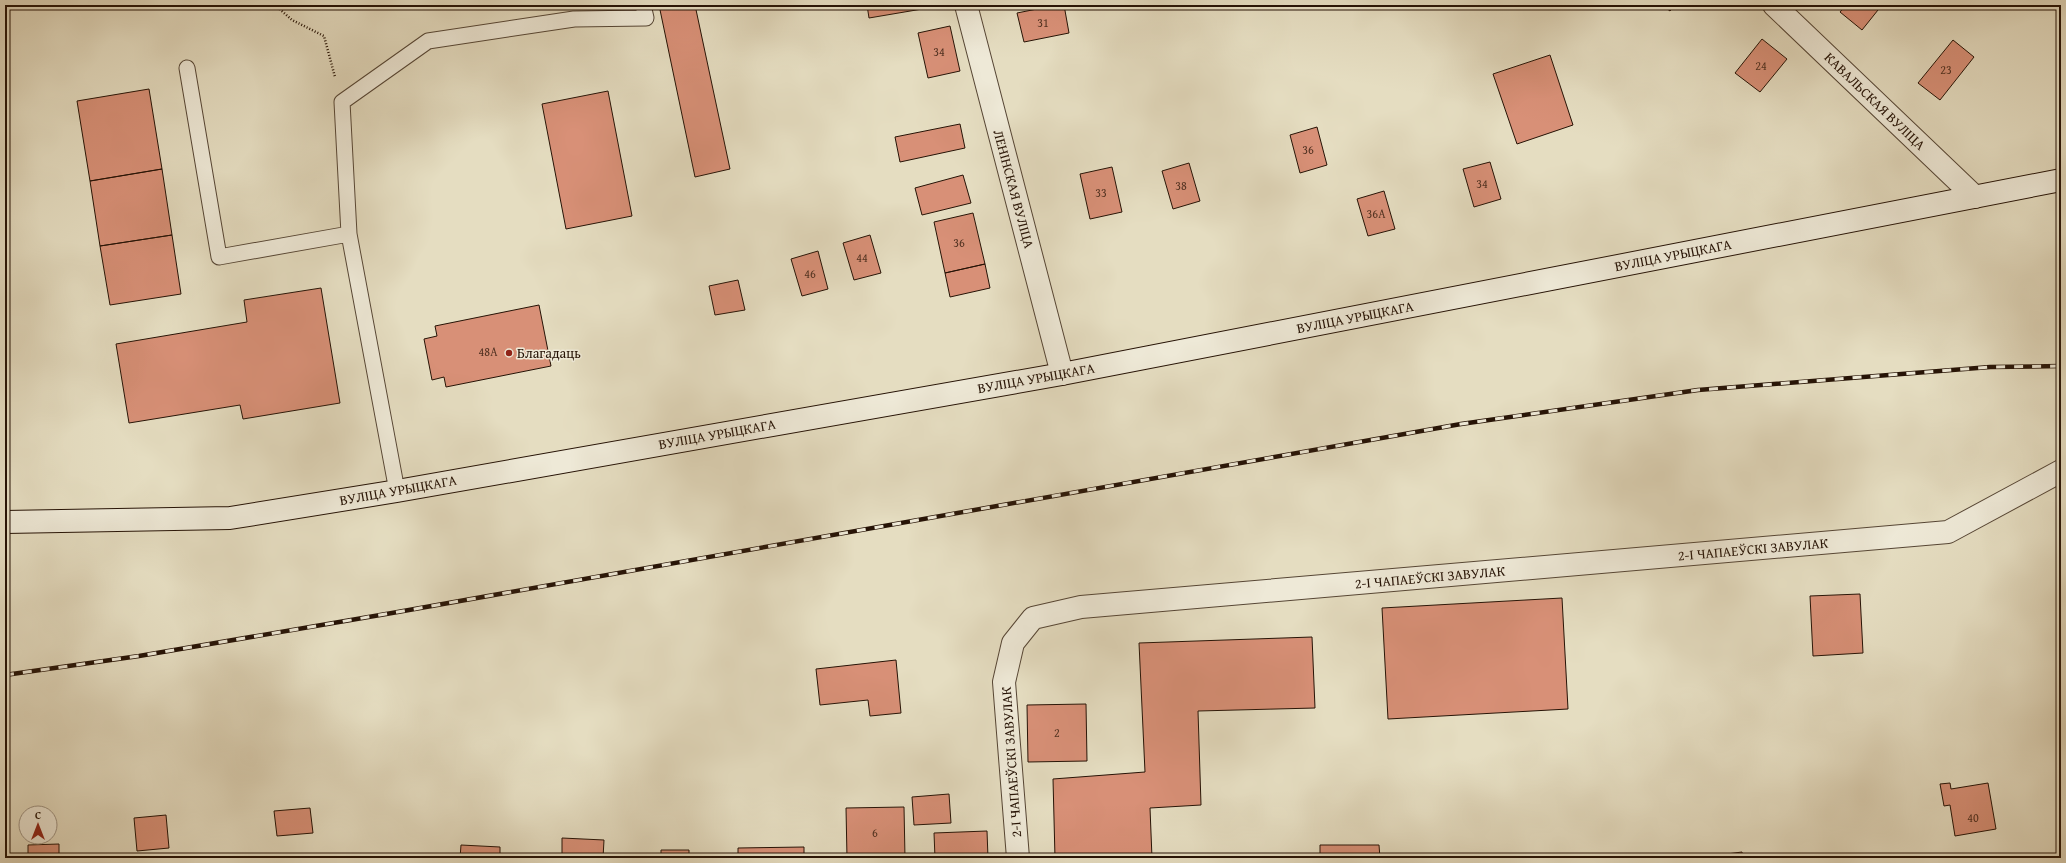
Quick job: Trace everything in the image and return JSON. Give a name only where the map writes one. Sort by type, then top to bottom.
[{"type":"main road","name":"ЛЕНІНСКАЯ ВУЛІЦА","points":[[966,5],[1062,374]]},
{"type":"main road","name":"КАВАЛЬСКАЯ ВУЛІЦА","points":[[1774,5],[1975,197]]},
{"type":"main road","name":"ВУЛІЦА УРЫЦКАГА","points":[[5,522],[230,518],[397,491],[1062,374],[2061,180]]},
{"type":"main road","name":"2-І ЧАПАЕЎСКІ ЗАВУЛАК","points":[[1018,858],[1004,682],[1013,642],[1033,618],[1082,607],[1948,532],[2061,471]]},
{"type":"lane","points":[[397,491],[349,234],[342,102],[428,41],[574,19],[646,18],[644,5]]},
{"type":"lane","points":[[187,68],[219,257],[349,234]]},
{"type":"path","points":[[275,5],[292,20],[324,36],[342,102]]},
{"type":"building","points":[[659,5],[695,5],[730,169],[695,177]]},
{"type":"building","points":[[867,5],[927,5],[928,8],[869,18]]},
{"type":"building","points":[[1064,5],[1069,33],[1024,42],[1017,13]]},
{"type":"building","points":[[1662,5],[1675,5],[1670,11]]},
{"type":"building","points":[[1846,5],[1882,5],[1862,30],[1840,12]]},
{"type":"building","points":[[950,26],[960,71],[928,78],[918,33]]},
{"type":"building","points":[[1762,39],[1787,59],[1760,92],[1735,73]]},
{"type":"building","points":[[1953,40],[1974,57],[1940,100],[1918,83]]},
{"type":"building","points":[[1550,55],[1573,125],[1517,144],[1493,74]]},
{"type":"building","points":[[149,89],[162,169],[90,181],[77,101]]},
{"type":"building","points":[[608,91],[632,216],[566,229],[542,104]]},
{"type":"building","points":[[960,124],[965,148],[900,162],[895,137]]},
{"type":"building","points":[[1317,127],[1327,165],[1300,173],[1290,135]]},
{"type":"building","points":[[1490,162],[1501,199],[1474,207],[1463,169]]},
{"type":"building","points":[[1189,163],[1200,201],[1173,209],[1162,171]]},
{"type":"building","points":[[1112,167],[1122,212],[1090,219],[1080,174]]},
{"type":"building","points":[[162,169],[172,235],[100,246],[90,181]]},
{"type":"building","points":[[963,175],[971,203],[922,215],[915,188]]},
{"type":"building","points":[[1384,191],[1395,229],[1368,236],[1357,199]]},
{"type":"building","points":[[973,213],[985,264],[945,273],[934,222]]},
{"type":"building","points":[[172,235],[181,294],[110,305],[100,246]]},
{"type":"building","points":[[870,235],[881,273],[854,280],[843,243]]},
{"type":"building","points":[[818,251],[828,289],[802,296],[791,259]]},
{"type":"building","points":[[985,264],[990,288],[950,297],[945,273]]},
{"type":"building","points":[[738,280],[745,310],[715,315],[709,286]]},
{"type":"building","points":[[321,288],[340,403],[243,419],[240,405],[129,423],[116,344],[247,322],[244,300]]},
{"type":"building","points":[[539,305],[551,366],[446,387],[444,377],[432,380],[424,339],[437,336],[435,326]]},
{"type":"building","points":[[1860,594],[1863,653],[1813,656],[1810,596]]},
{"type":"building","points":[[1562,598],[1568,709],[1388,719],[1382,608]]},
{"type":"building","points":[[1312,637],[1315,708],[1198,711],[1201,805],[1150,808],[1152,858],[1055,858],[1053,779],[1145,772],[1139,643]]},
{"type":"building","points":[[896,660],[901,713],[870,716],[868,700],[820,705],[816,669]]},
{"type":"building","points":[[1086,704],[1087,761],[1028,762],[1027,705]]},
{"type":"building","points":[[1950,783],[1951,789],[1988,783],[1996,829],[1955,836],[1950,805],[1944,806],[1940,784]]},
{"type":"building","points":[[949,794],[951,823],[914,825],[912,797]]},
{"type":"building","points":[[904,807],[905,858],[847,858],[846,808]]},
{"type":"building","points":[[310,808],[313,833],[277,836],[274,811]]},
{"type":"building","points":[[166,815],[169,848],[137,851],[134,818]]},
{"type":"building","points":[[987,831],[988,858],[935,858],[934,833]]},
{"type":"building","points":[[562,838],[604,840],[603,858],[562,858]]},
{"type":"building","points":[[58,844],[59,858],[28,858],[28,845]]},
{"type":"building","points":[[461,845],[500,847],[500,858],[460,858]]},
{"type":"building","points":[[1320,845],[1379,845],[1380,858],[1320,858]]},
{"type":"building","points":[[804,847],[804,858],[738,858],[738,848]]},
{"type":"building","points":[[661,850],[689,850],[689,858],[661,858]]},
{"type":"building","points":[[1742,852],[1743,858],[1704,858],[1704,857]]},
{"type":"railway","points":[[5,675],[139,656],[392,613],[1461,424],[1698,390],[1990,367],[2061,366]]},
{"type":"place","name":"Благадаць","points":[[509,353]]}]
